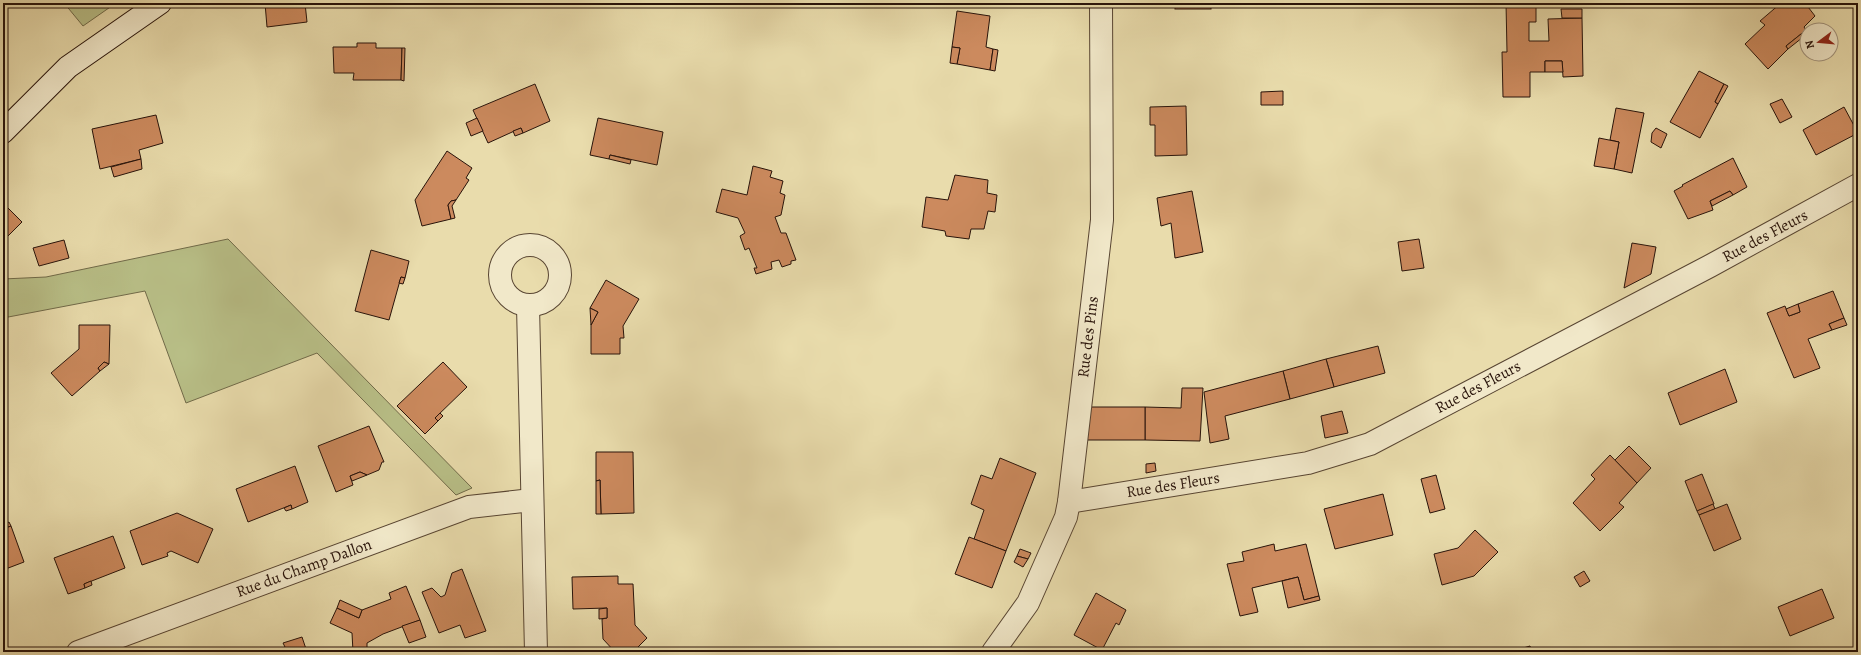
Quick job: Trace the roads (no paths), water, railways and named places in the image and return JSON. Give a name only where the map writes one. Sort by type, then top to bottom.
[{"type":"street","points":[[3,132],[68,67],[160,3]]},
{"type":"street","name":"Rue des Pins","points":[[993,652],[1028,602],[1066,517],[1069,502],[1102,220],[1101,3]]},
{"type":"street","name":"Rue des Fleurs","points":[[1069,502],[1308,463],[1370,444],[1710,266],[1858,185]]},
{"type":"street","points":[[528,306],[536,652]]},
{"type":"street","name":"Rue du Champ Dallon","points":[[78,652],[469,507],[532,500]]}]
